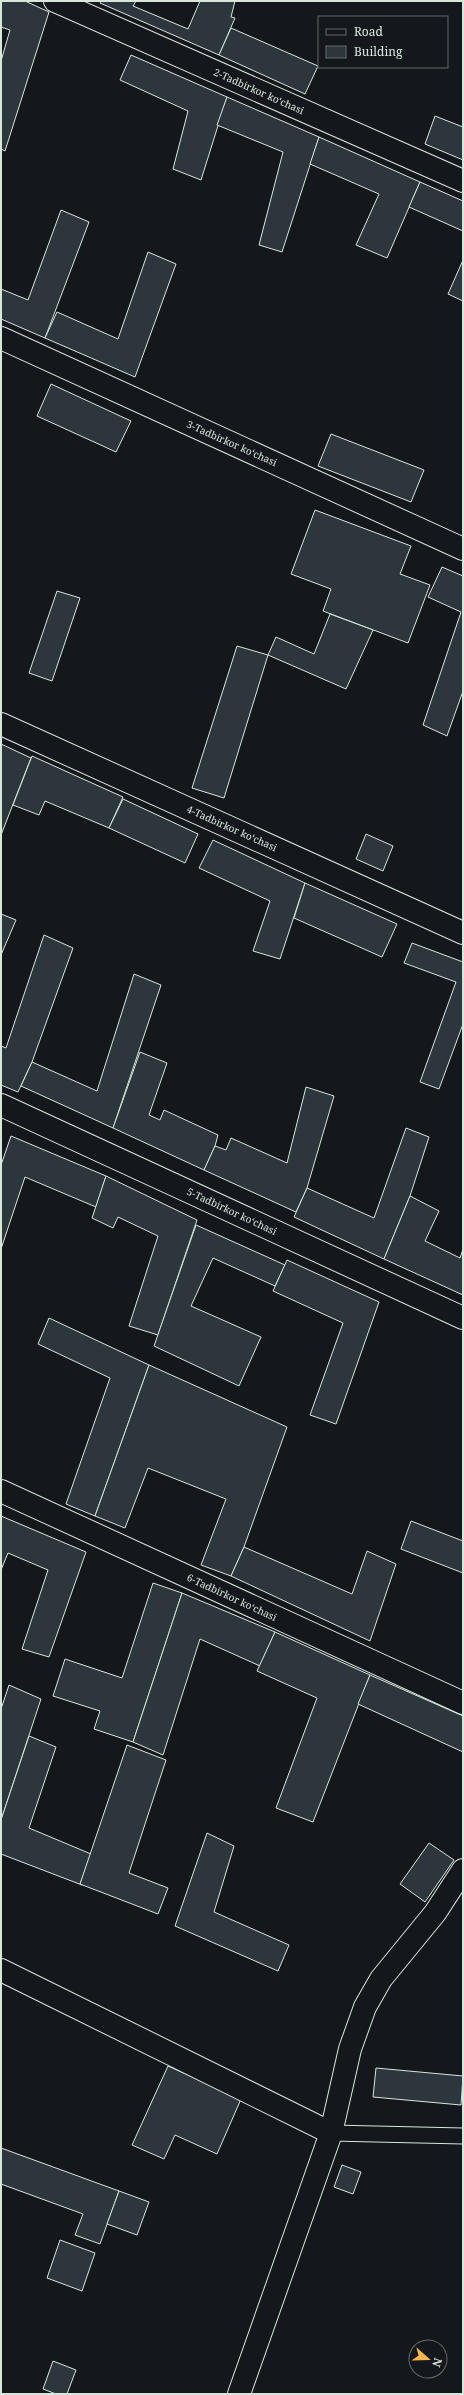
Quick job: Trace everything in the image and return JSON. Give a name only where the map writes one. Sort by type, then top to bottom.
[{"type":"street","name":"2-Tadbirkor koʻchasi","points":[[55,1],[463,181]]},
{"type":"street","name":"3-Tadbirkor koʻchasi","points":[[1,338],[463,549]]},
{"type":"street","name":"4-Tadbirkor koʻchasi","points":[[1,724],[463,933]]},
{"type":"street","name":"5-Tadbirkor koʻchasi","points":[[1,1105],[463,1318]]},
{"type":"street","name":"6-Tadbirkor koʻchasi","points":[[1,1491],[463,1703]]},
{"type":"street","points":[[239,2394],[331,2133],[350,2049],[365,2007],[381,1979],[435,1913],[463,1870]]},
{"type":"street","points":[[2,1975],[331,2133]]},
{"type":"lane","points":[[331,2133],[463,2136]]},
{"type":"building","points":[[1,1],[25,1],[49,12],[5,151],[1,149],[1,61],[10,30],[1,27]]},
{"type":"building","points":[[101,1],[136,1],[133,6],[188,29],[200,1],[235,1],[231,17],[235,18],[219,55],[100,3]]},
{"type":"building","points":[[231,28],[318,66],[305,94],[219,55]]},
{"type":"building","points":[[131,55],[227,97],[201,180],[173,169],[188,111],[120,80]]},
{"type":"building","points":[[227,97],[319,137],[282,252],[259,245],[283,152],[217,125]]},
{"type":"building","points":[[435,116],[463,127],[463,160],[425,144]]},
{"type":"building","points":[[319,137],[420,182],[387,258],[356,245],[379,194],[310,164]]},
{"type":"building","points":[[420,182],[463,201],[463,231],[409,207]]},
{"type":"building","points":[[61,210],[89,222],[45,338],[1,319],[1,289],[28,300]]},
{"type":"building","points":[[148,252],[176,264],[135,377],[45,338],[57,312],[118,339]]},
{"type":"building","points":[[463,260],[463,301],[448,294]]},
{"type":"building","points":[[51,384],[131,421],[116,452],[37,416]]},
{"type":"building","points":[[331,434],[424,470],[411,502],[318,466]]},
{"type":"building","points":[[315,510],[411,546],[400,574],[430,585],[408,643],[323,611],[331,589],[291,574]]},
{"type":"building","points":[[442,567],[463,576],[463,691],[447,736],[423,725],[461,612],[428,597]]},
{"type":"building","points":[[57,591],[80,598],[52,681],[29,673]]},
{"type":"building","points":[[330,614],[373,630],[346,689],[268,655],[276,637],[314,654]]},
{"type":"building","points":[[237,646],[268,655],[224,798],[192,788]]},
{"type":"building","points":[[1,744],[31,758],[1,835]]},
{"type":"building","points":[[32,756],[123,797],[109,828],[45,801],[39,815],[13,805]]},
{"type":"building","points":[[123,799],[198,834],[185,863],[109,828]]},
{"type":"building","points":[[366,834],[393,846],[383,871],[356,859]]},
{"type":"building","points":[[213,840],[305,883],[280,959],[253,951],[270,901],[199,868]]},
{"type":"building","points":[[305,883],[397,924],[382,957],[294,918]]},
{"type":"building","points":[[1,914],[16,920],[1,955]]},
{"type":"building","points":[[44,935],[73,948],[32,1062],[18,1092],[1,1085],[1,1046],[6,1048]]},
{"type":"building","points":[[412,943],[463,962],[463,1024],[439,1089],[420,1082],[456,982],[404,963]]},
{"type":"building","points":[[134,974],[161,985],[113,1128],[21,1086],[32,1062],[97,1091]]},
{"type":"building","points":[[140,1052],[167,1063],[149,1115],[160,1120],[164,1110],[218,1135],[215,1146],[204,1170],[113,1128]]},
{"type":"building","points":[[306,1087],[334,1096],[307,1188],[296,1212],[204,1170],[215,1146],[226,1150],[231,1138],[287,1163]]},
{"type":"building","points":[[406,1128],[429,1137],[410,1196],[384,1259],[294,1217],[307,1188],[374,1218]]},
{"type":"building","points":[[11,1136],[106,1176],[96,1207],[25,1177],[1,1249],[1,1165]]},
{"type":"building","points":[[106,1176],[197,1220],[158,1335],[129,1326],[158,1236],[118,1217],[113,1228],[92,1218]]},
{"type":"building","points":[[410,1196],[439,1211],[425,1241],[460,1258],[463,1249],[463,1295],[384,1259]]},
{"type":"building","points":[[196,1225],[285,1265],[275,1286],[213,1258],[191,1306],[261,1337],[239,1386],[154,1346]]},
{"type":"building","points":[[287,1260],[379,1302],[336,1424],[310,1415],[343,1323],[273,1291]]},
{"type":"building","points":[[49,1318],[149,1365],[95,1516],[66,1504],[110,1378],[38,1344]]},
{"type":"building","points":[[149,1365],[287,1427],[244,1547],[231,1576],[201,1565],[226,1499],[148,1468],[125,1528],[95,1516]]},
{"type":"building","points":[[1,1516],[86,1552],[49,1657],[22,1649],[48,1570],[8,1553],[1,1570]]},
{"type":"building","points":[[411,1521],[463,1541],[463,1573],[401,1549]]},
{"type":"building","points":[[244,1547],[352,1594],[367,1551],[396,1564],[370,1641],[231,1576]]},
{"type":"building","points":[[153,1583],[182,1593],[133,1742],[94,1729],[100,1711],[53,1696],[65,1659],[122,1678]]},
{"type":"building","points":[[182,1593],[275,1632],[260,1666],[200,1639],[163,1755],[133,1742]]},
{"type":"building","points":[[275,1632],[370,1675],[313,1822],[276,1808],[317,1698],[257,1671]]},
{"type":"building","points":[[370,1675],[463,1716],[463,1752],[358,1704]]},
{"type":"building","points":[[9,1685],[41,1699],[1,1820],[1,1709]]},
{"type":"building","points":[[29,1736],[56,1747],[29,1828],[91,1854],[80,1884],[82,1885],[1,1854],[1,1820]]},
{"type":"building","points":[[127,1745],[166,1760],[129,1873],[168,1888],[158,1914],[80,1884]]},
{"type":"building","points":[[207,1833],[234,1846],[214,1912],[289,1945],[278,1971],[175,1926]]},
{"type":"building","points":[[429,1843],[454,1860],[425,1902],[400,1884]]},
{"type":"building","points":[[168,2066],[241,2099],[217,2154],[175,2135],[164,2159],[132,2145]]},
{"type":"building","points":[[376,2068],[463,2076],[461,2105],[373,2097]]},
{"type":"building","points":[[1,2148],[119,2191],[100,2244],[75,2235],[83,2214],[1,2184]]},
{"type":"building","points":[[342,2165],[361,2172],[353,2194],[334,2187]]},
{"type":"building","points":[[119,2191],[149,2202],[137,2235],[107,2224]]},
{"type":"building","points":[[60,2240],[95,2253],[82,2291],[47,2278]]},
{"type":"building","points":[[53,2361],[76,2370],[67,2394],[56,2394],[43,2389]]}]
